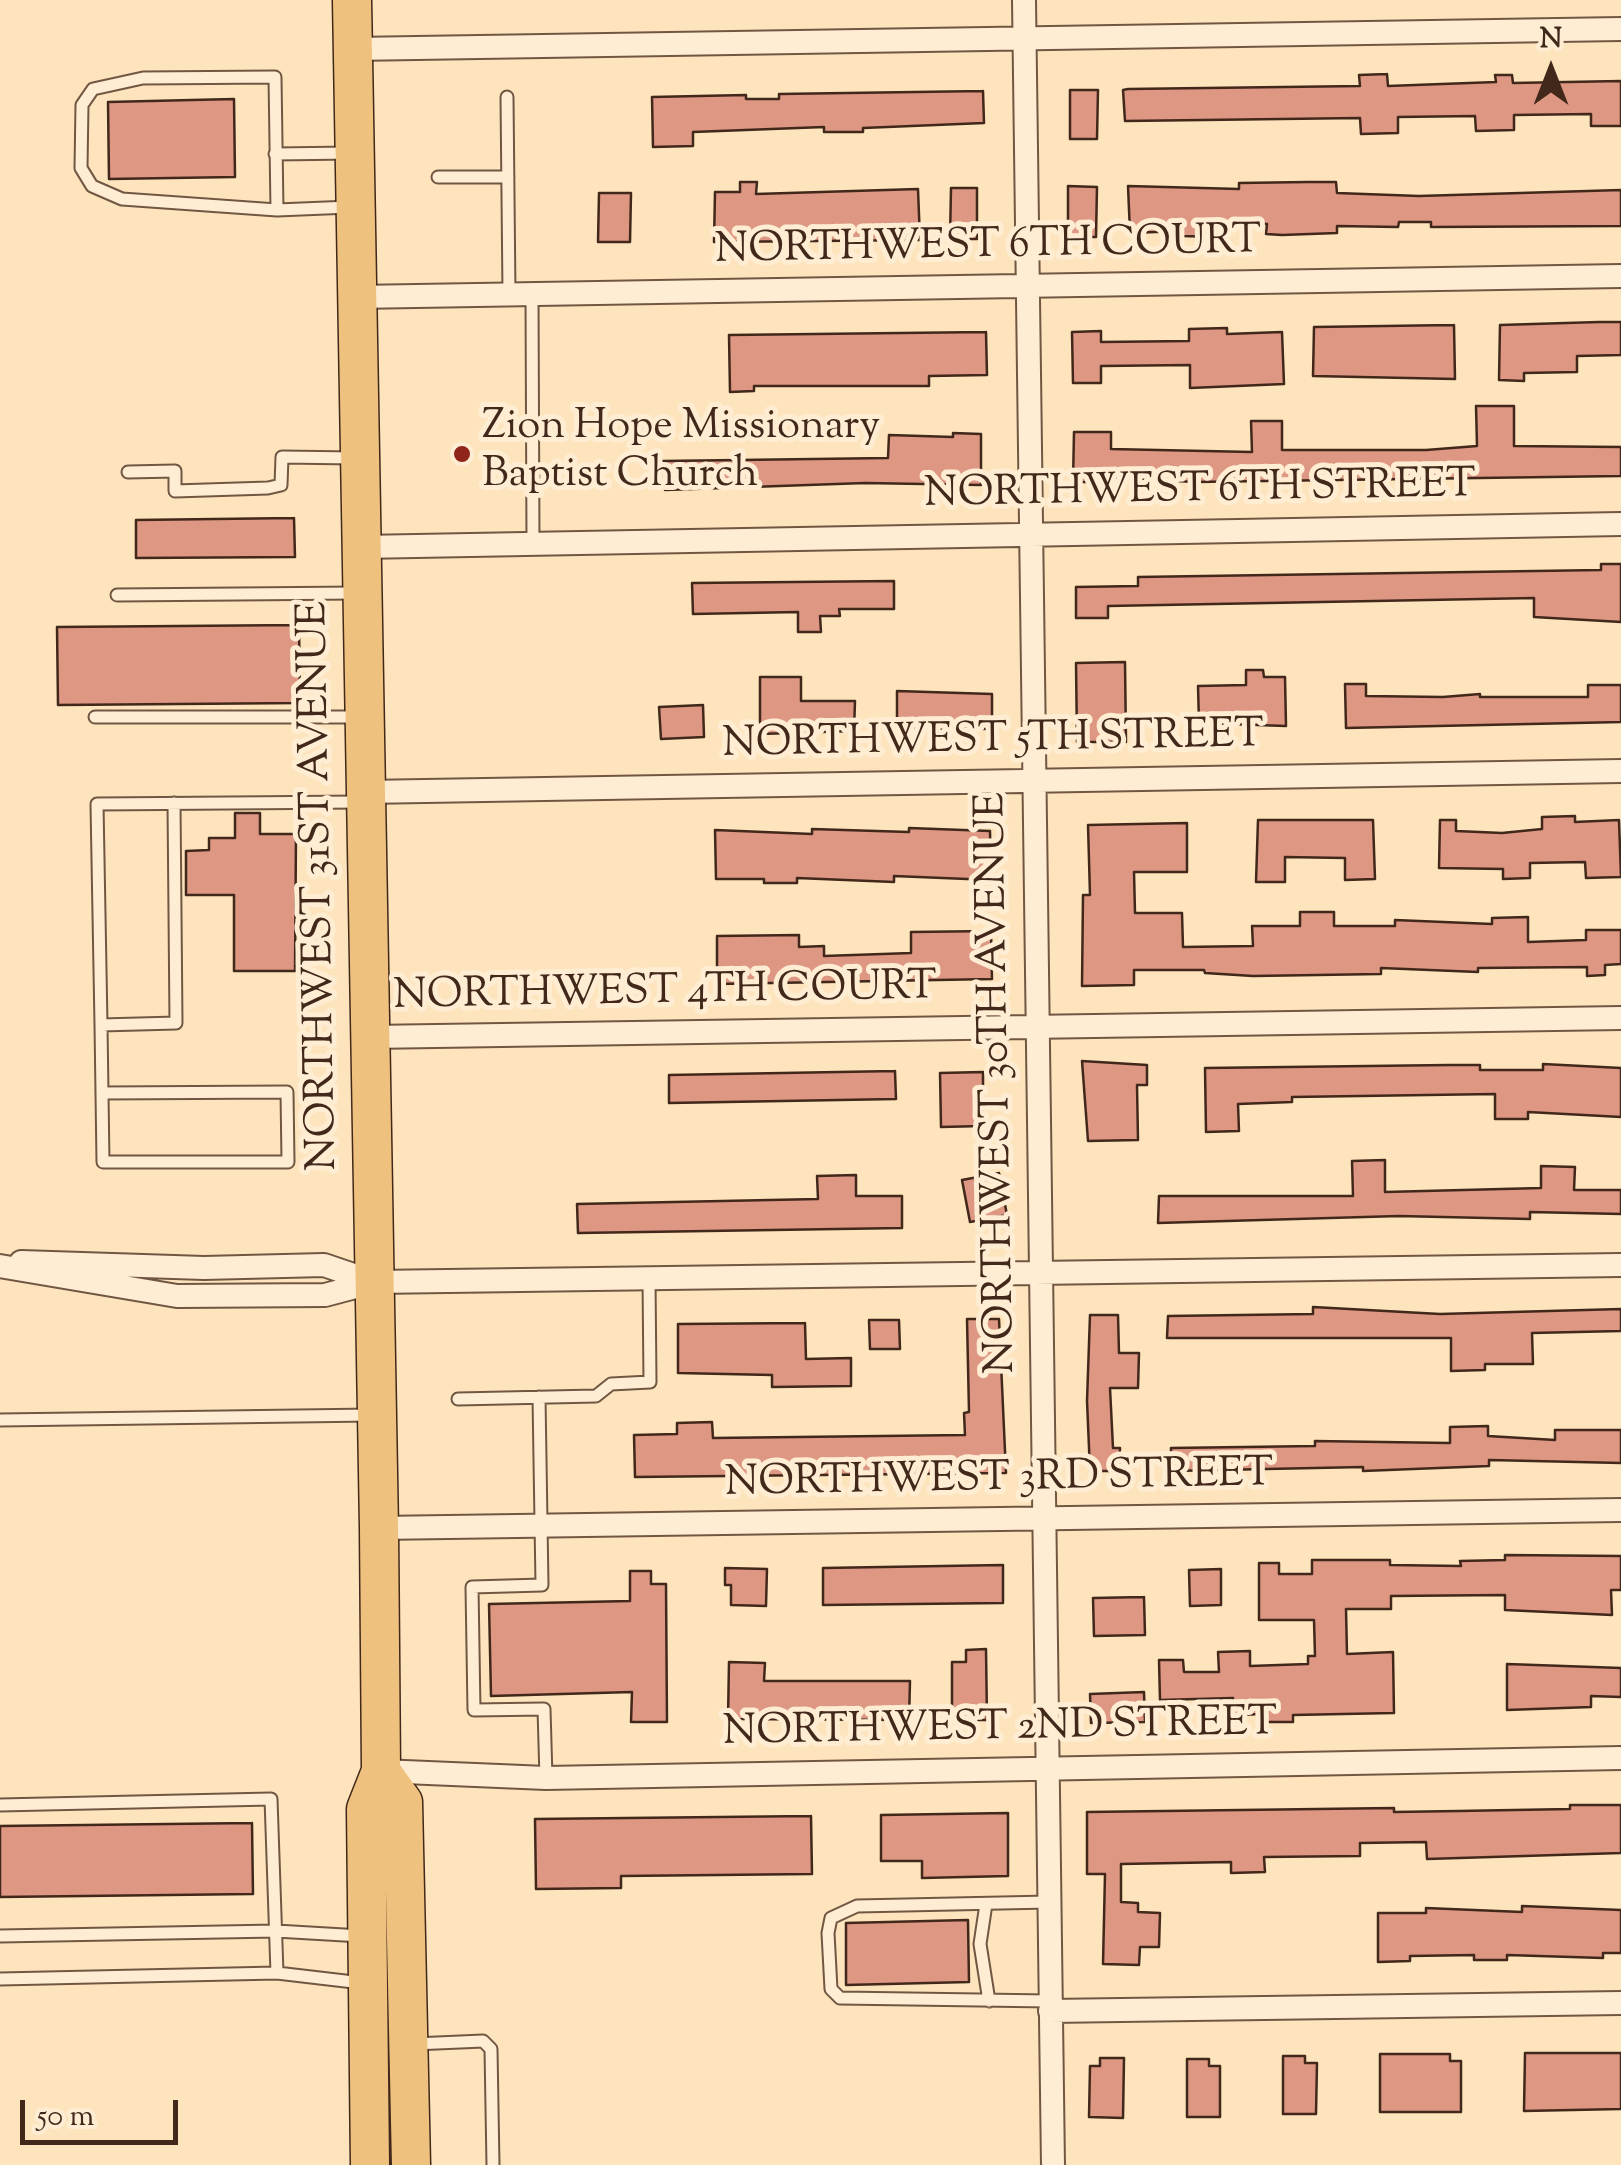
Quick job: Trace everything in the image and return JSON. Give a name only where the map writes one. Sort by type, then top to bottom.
[{"type":"main road","name":"NORTHWEST 31ST AVENUE","points":[[352,0],[379,1528],[380,1771],[366,1809],[370,2165]]},
{"type":"main road","name":"NORTHWEST 31ST AVENUE","points":[[380,1771],[403,1802],[411,2165]]},
{"type":"street","name":"NORTHWEST 30TH AVENUE","points":[[1024,0],[1053,2165]]},
{"type":"street","points":[[353,49],[1621,29]]},
{"type":"street","name":"NORTHWEST 6TH COURT","points":[[356,297],[1621,276]]},
{"type":"street","name":"NORTHWEST 6TH STREET","points":[[361,547],[1621,524]]},
{"type":"street","name":"NORTHWEST 5TH STREET","points":[[366,797],[1033,780],[1621,771]]},
{"type":"street","name":"NORTHWEST 4TH COURT","points":[[370,1037],[1621,1018]]},
{"type":"street","points":[[0,1264],[66,1260],[204,1268],[324,1264],[374,1282],[1621,1265]]},
{"type":"street","name":"NORTHWEST 3RD STREET","points":[[379,1528],[1621,1510]]},
{"type":"street","name":"NORTHWEST 2ND STREET","points":[[380,1771],[546,1778],[1621,1758]]},
{"type":"street","points":[[1050,2006],[1621,2004]]},
{"type":"lane","points":[[277,210],[274,77],[143,78],[94,89],[82,105],[81,168],[92,186],[122,199],[277,210],[354,207]]},
{"type":"lane","points":[[507,97],[508,177],[520,294],[533,544]]},
{"type":"lane","points":[[275,154],[354,154]]},
{"type":"lane","points":[[438,177],[508,177]]},
{"type":"lane","points":[[128,472],[175,471],[175,491],[268,488],[281,485],[282,457],[360,458]]},
{"type":"lane","points":[[117,594],[362,593]]},
{"type":"lane","points":[[95,718],[364,717]]},
{"type":"lane","points":[[102,1093],[287,1092],[288,1162],[104,1162],[102,1093],[98,804],[366,797]]},
{"type":"lane","points":[[101,1025],[176,1023],[174,803]]},
{"type":"lane","points":[[458,1399],[596,1396],[611,1384],[650,1382],[649,1278]]},
{"type":"lane","points":[[539,1397],[542,1585],[472,1587],[474,1710],[544,1709],[546,1778]]},
{"type":"lane","points":[[0,1420],[376,1415]]},
{"type":"lane","points":[[0,1805],[271,1799],[276,1973]]},
{"type":"lane","points":[[1049,1902],[842,1910],[831,1918],[828,1970],[831,1989],[840,1998],[1050,2006]]},
{"type":"lane","points":[[986,1904],[980,1960],[989,2001]]},
{"type":"lane","points":[[0,1936],[276,1930],[365,1936]]},
{"type":"lane","points":[[0,1979],[276,1973],[366,1984]]},
{"type":"lane","points":[[410,2044],[483,2042],[491,2049],[493,2165]]},
{"type":"building","points":[[1387,74],[1388,86],[1496,82],[1495,75],[1512,75],[1513,83],[1621,81],[1621,126],[1591,126],[1591,114],[1514,115],[1514,130],[1476,131],[1475,116],[1398,117],[1398,133],[1361,134],[1360,118],[1125,121],[1123,90],[1128,89],[1360,86],[1359,75]]},
{"type":"building","points":[[1070,90],[1098,90],[1097,139],[1070,139]]},
{"type":"building","points":[[983,91],[984,123],[863,128],[863,132],[824,132],[824,127],[693,132],[693,146],[653,147],[652,97],[746,95],[746,99],[779,99],[779,94]]},
{"type":"building","points":[[234,99],[235,177],[109,179],[108,102]]},
{"type":"building","points":[[740,182],[757,182],[756,194],[918,189],[920,240],[714,242],[715,192],[740,192]]},
{"type":"building","points":[[1336,182],[1337,193],[1419,196],[1621,190],[1621,226],[1431,227],[1431,222],[1399,222],[1398,227],[1337,226],[1337,233],[1282,235],[1266,234],[1267,224],[1216,222],[1216,237],[1182,236],[1182,231],[1130,233],[1128,186],[1239,189],[1239,183]]},
{"type":"building","points":[[1068,186],[1097,187],[1096,237],[1068,237]]},
{"type":"building","points":[[951,188],[977,188],[977,239],[950,239]]},
{"type":"building","points":[[599,193],[631,193],[630,242],[598,242]]},
{"type":"building","points":[[1621,322],[1621,355],[1577,356],[1577,372],[1524,373],[1524,381],[1499,380],[1500,325]]},
{"type":"building","points":[[1454,325],[1455,379],[1313,376],[1314,327]]},
{"type":"building","points":[[1227,328],[1227,334],[1282,332],[1284,384],[1190,388],[1190,365],[1101,366],[1101,383],[1073,383],[1072,332],[1101,331],[1101,342],[1189,341],[1189,329]]},
{"type":"building","points":[[986,332],[987,375],[929,376],[929,386],[754,386],[754,391],[730,392],[729,335]]},
{"type":"building","points":[[1476,406],[1514,406],[1514,446],[1621,447],[1621,476],[1195,482],[1101,477],[1101,482],[1073,482],[1074,432],[1111,432],[1111,449],[1252,452],[1251,421],[1282,421],[1282,450],[1426,450],[1477,446]]},
{"type":"building","points":[[953,433],[981,434],[981,485],[865,483],[665,490],[663,461],[888,458],[889,435],[953,437]]},
{"type":"building","points":[[294,518],[295,557],[136,558],[136,520]]},
{"type":"building","points":[[1601,564],[1621,564],[1621,622],[1534,617],[1534,598],[1108,606],[1108,618],[1076,618],[1076,587],[1138,586],[1138,577],[1601,570]]},
{"type":"building","points":[[894,581],[894,609],[839,609],[840,616],[820,616],[821,632],[798,632],[798,612],[693,614],[692,583]]},
{"type":"building","points":[[299,625],[300,703],[58,705],[57,627]]},
{"type":"building","points":[[1125,662],[1126,742],[1077,742],[1076,663]]},
{"type":"building","points":[[1246,670],[1263,670],[1264,677],[1285,677],[1286,726],[1199,723],[1198,686],[1246,685]]},
{"type":"building","points":[[760,677],[801,677],[801,701],[855,701],[854,731],[760,734]]},
{"type":"building","points":[[1345,684],[1366,684],[1366,696],[1443,697],[1588,697],[1588,685],[1621,685],[1621,722],[1346,728]]},
{"type":"building","points":[[897,691],[992,694],[992,729],[897,728]]},
{"type":"building","points":[[703,705],[704,737],[661,739],[659,707]]},
{"type":"building","points":[[235,813],[260,813],[260,834],[296,834],[295,971],[234,971],[234,895],[186,895],[186,851],[209,850],[209,838],[235,838]]},
{"type":"building","points":[[1575,816],[1575,822],[1619,820],[1621,877],[1586,878],[1585,862],[1530,863],[1530,878],[1503,879],[1503,869],[1439,868],[1440,820],[1456,820],[1456,831],[1502,833],[1542,829],[1542,817]]},
{"type":"building","points":[[1258,820],[1373,820],[1375,879],[1345,880],[1345,858],[1285,857],[1285,882],[1256,882]]},
{"type":"building","points":[[1187,823],[1187,872],[1134,872],[1135,913],[1182,913],[1183,947],[1253,946],[1252,926],[1300,926],[1300,912],[1334,912],[1334,926],[1395,926],[1395,920],[1492,924],[1492,918],[1528,917],[1528,942],[1586,940],[1586,930],[1621,930],[1621,964],[1605,965],[1605,975],[1587,976],[1587,967],[1478,968],[1478,972],[1381,968],[1381,974],[1253,976],[1204,970],[1134,970],[1134,985],[1082,986],[1083,895],[1090,895],[1088,825]]},
{"type":"building","points":[[909,828],[990,831],[991,880],[894,876],[894,882],[797,878],[797,883],[764,883],[764,879],[716,879],[715,830],[812,834],[812,829],[909,832]]},
{"type":"building","points":[[991,931],[992,979],[717,984],[717,936],[799,935],[799,947],[824,946],[824,956],[911,953],[911,932]]},
{"type":"building","points":[[1082,1061],[1147,1065],[1147,1085],[1137,1085],[1138,1140],[1088,1141]]},
{"type":"building","points":[[1543,1064],[1621,1068],[1621,1117],[1528,1112],[1528,1119],[1495,1119],[1495,1094],[1292,1097],[1292,1102],[1238,1104],[1239,1131],[1206,1132],[1205,1068],[1480,1065],[1480,1070],[1543,1070]]},
{"type":"building","points":[[895,1071],[896,1099],[669,1103],[669,1075]]},
{"type":"building","points":[[983,1072],[983,1126],[941,1127],[940,1073]]},
{"type":"building","points":[[1385,1160],[1385,1192],[1541,1188],[1541,1166],[1575,1167],[1574,1190],[1621,1190],[1621,1214],[1530,1212],[1530,1219],[1399,1216],[1158,1223],[1159,1196],[1353,1196],[1352,1161]]},
{"type":"building","points":[[999,1173],[1007,1215],[970,1222],[962,1180]]},
{"type":"building","points":[[856,1175],[856,1196],[902,1196],[902,1228],[578,1233],[577,1204],[818,1199],[817,1176]]},
{"type":"building","points":[[1313,1307],[1440,1314],[1621,1309],[1621,1331],[1532,1333],[1533,1364],[1485,1364],[1485,1370],[1451,1371],[1451,1338],[1167,1338],[1168,1316],[1313,1314]]},
{"type":"building","points":[[1090,1315],[1118,1315],[1119,1353],[1139,1353],[1138,1388],[1110,1388],[1113,1448],[1120,1448],[1119,1471],[1090,1471]]},
{"type":"building","points":[[967,1319],[999,1319],[1006,1473],[635,1477],[634,1435],[677,1434],[677,1423],[712,1422],[713,1438],[965,1435],[964,1413],[969,1412]]},
{"type":"building","points":[[869,1320],[899,1320],[900,1349],[870,1349]]},
{"type":"building","points":[[805,1323],[806,1359],[851,1358],[851,1386],[772,1387],[772,1375],[678,1373],[678,1324]]},
{"type":"building","points":[[1488,1426],[1488,1436],[1555,1440],[1555,1430],[1621,1430],[1621,1463],[1489,1460],[1489,1466],[1363,1471],[1363,1467],[1171,1471],[1171,1448],[1315,1446],[1315,1441],[1450,1443],[1450,1427]]},
{"type":"building","points":[[1505,1555],[1621,1556],[1621,1590],[1611,1590],[1612,1615],[1505,1610],[1505,1595],[1391,1596],[1391,1609],[1346,1609],[1347,1654],[1393,1652],[1394,1713],[1293,1715],[1293,1722],[1266,1722],[1265,1714],[1233,1715],[1233,1698],[1160,1700],[1159,1660],[1183,1660],[1184,1672],[1219,1672],[1218,1652],[1250,1651],[1250,1666],[1308,1664],[1308,1656],[1315,1656],[1314,1620],[1259,1620],[1259,1563],[1279,1563],[1279,1574],[1312,1574],[1312,1560],[1390,1560],[1390,1565],[1461,1566],[1460,1561],[1505,1560]]},
{"type":"building","points":[[1003,1565],[1003,1603],[823,1605],[823,1568]]},
{"type":"building","points":[[725,1568],[767,1569],[766,1606],[731,1605],[731,1585],[725,1585]]},
{"type":"building","points":[[1221,1569],[1221,1605],[1190,1606],[1189,1570]]},
{"type":"building","points":[[630,1571],[651,1571],[651,1584],[666,1584],[667,1722],[631,1722],[632,1692],[491,1696],[489,1604],[630,1601]]},
{"type":"building","points":[[1144,1597],[1145,1635],[1094,1636],[1093,1598]]},
{"type":"building","points":[[986,1649],[987,1720],[965,1720],[964,1710],[952,1710],[952,1662],[966,1662],[966,1650]]},
{"type":"building","points":[[729,1662],[765,1663],[764,1681],[910,1681],[909,1720],[728,1719]]},
{"type":"building","points":[[1507,1664],[1621,1668],[1621,1697],[1591,1696],[1591,1707],[1507,1710]]},
{"type":"building","points":[[1144,1692],[1145,1722],[1091,1723],[1090,1694]]},
{"type":"building","points":[[1570,1805],[1621,1805],[1621,1853],[1427,1859],[1426,1842],[1360,1843],[1360,1856],[1264,1857],[1265,1872],[1231,1873],[1231,1862],[1121,1864],[1121,1902],[1138,1903],[1138,1912],[1160,1913],[1159,1947],[1140,1947],[1139,1965],[1103,1964],[1105,1874],[1087,1874],[1087,1812],[1394,1808],[1394,1812],[1570,1809]]},
{"type":"building","points":[[1008,1813],[1008,1876],[922,1878],[922,1861],[881,1861],[881,1815]]},
{"type":"building","points":[[811,1816],[812,1874],[621,1876],[621,1888],[536,1889],[535,1819]]},
{"type":"building","points":[[252,1823],[253,1894],[0,1897],[0,1826]]},
{"type":"building","points":[[1522,1906],[1621,1910],[1621,1953],[1603,1953],[1603,1958],[1507,1955],[1507,1960],[1474,1960],[1474,1955],[1410,1956],[1410,1961],[1378,1962],[1378,1913],[1426,1913],[1426,1908],[1522,1912]]},
{"type":"building","points":[[968,1920],[969,1982],[846,1985],[846,1923]]},
{"type":"building","points":[[1525,2053],[1621,2053],[1621,2109],[1524,2111]]},
{"type":"building","points":[[1380,2054],[1450,2054],[1450,2061],[1461,2061],[1461,2112],[1380,2112]]},
{"type":"building","points":[[1283,2056],[1305,2056],[1305,2063],[1317,2063],[1316,2114],[1283,2114]]},
{"type":"building","points":[[1100,2058],[1124,2058],[1123,2118],[1089,2117],[1090,2066],[1100,2066]]},
{"type":"building","points":[[1187,2059],[1209,2059],[1209,2066],[1220,2066],[1220,2117],[1187,2117]]},
{"type":"place","name":"Zion Hope Missionary Baptist Church","points":[[462,454]]}]
